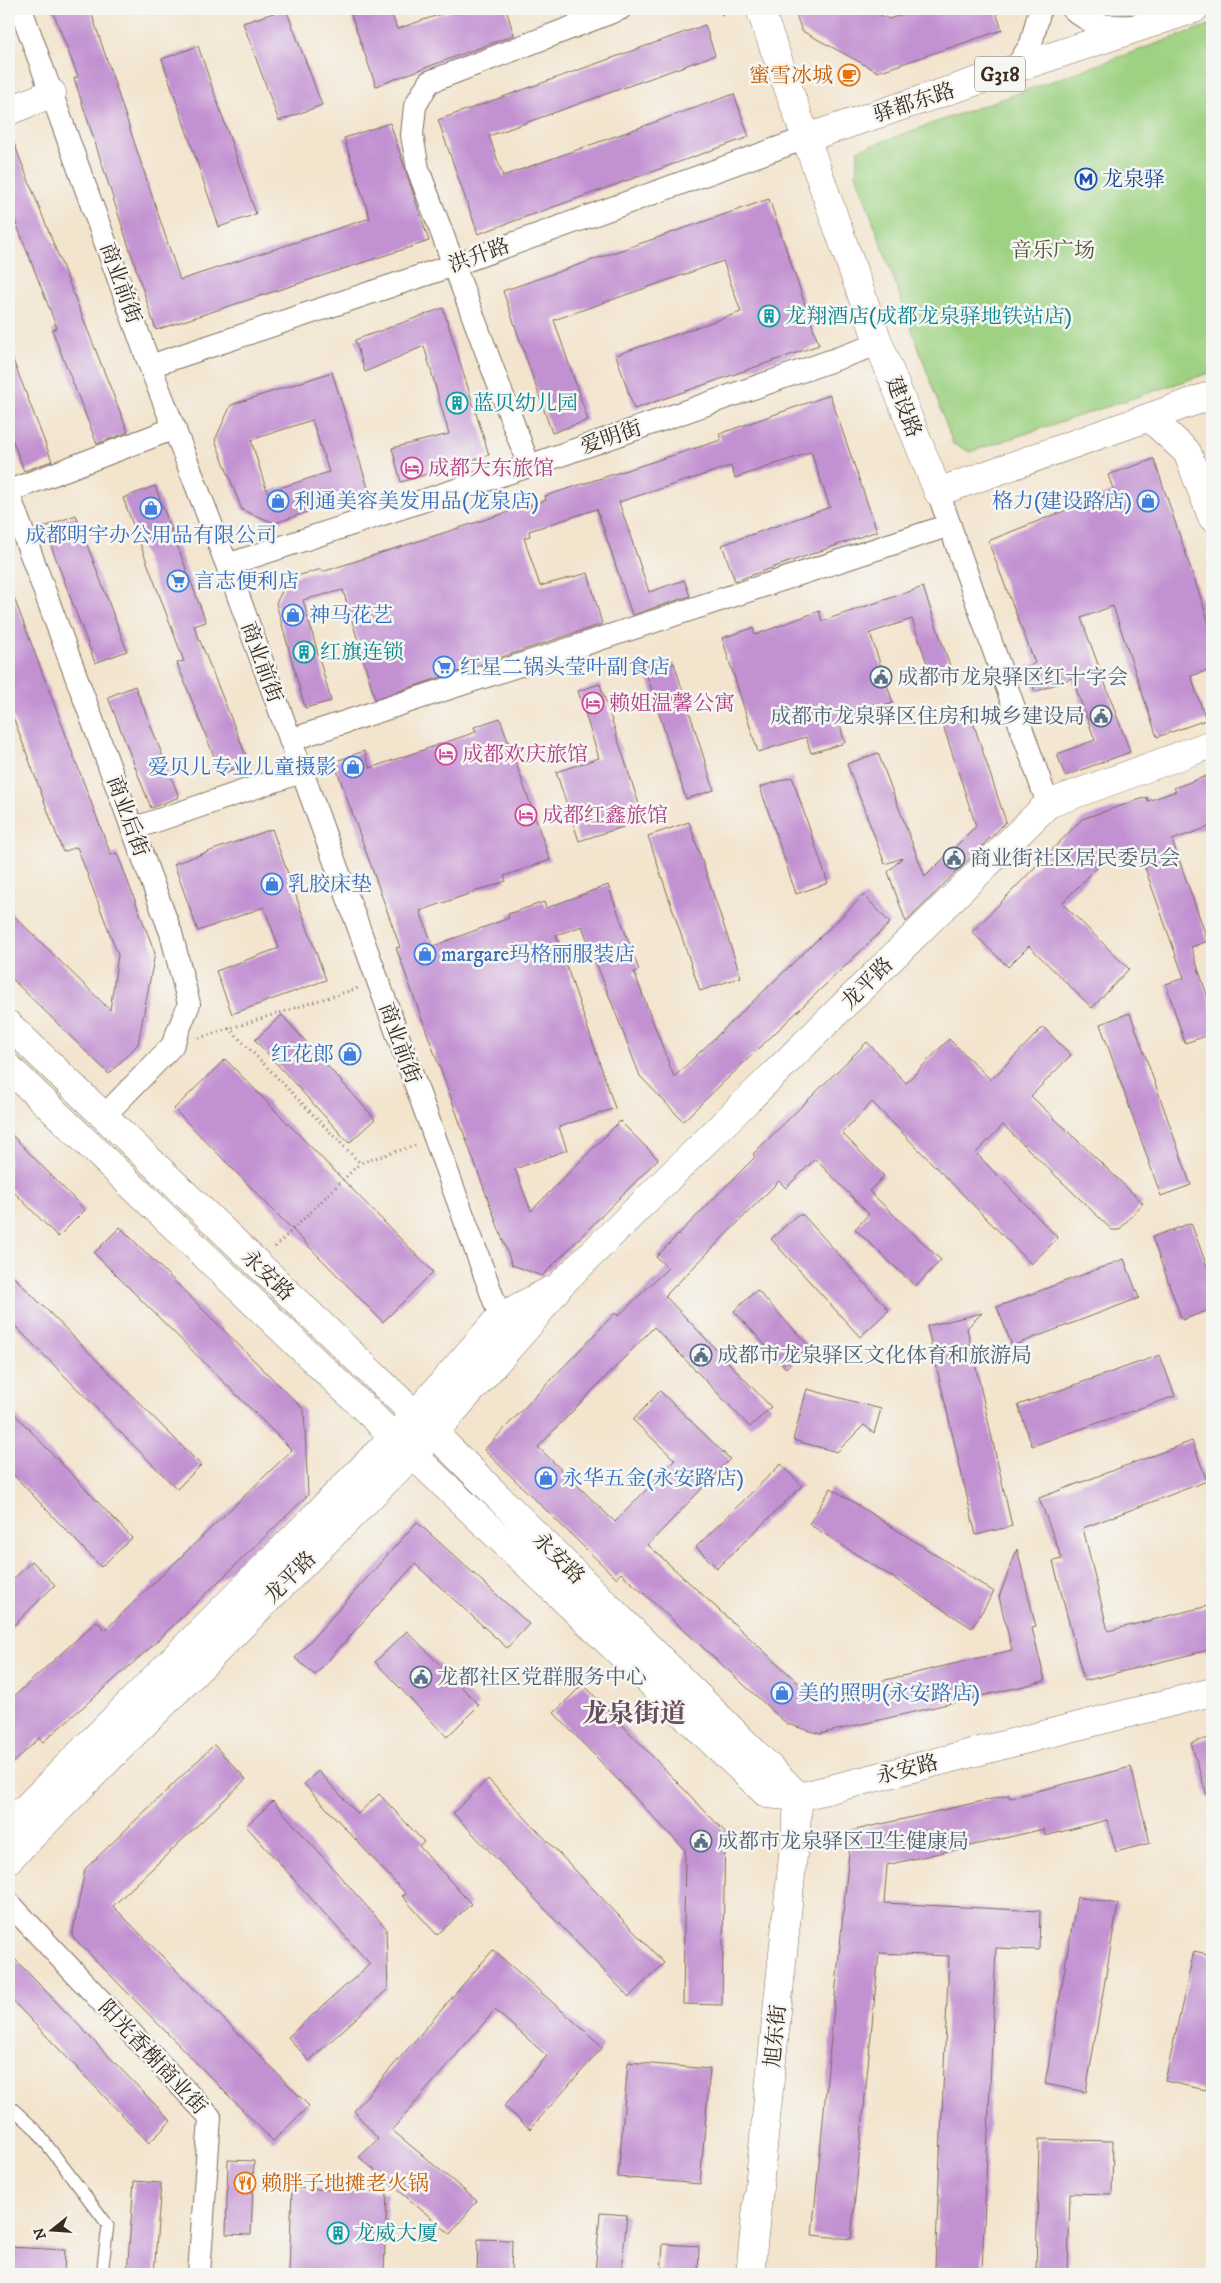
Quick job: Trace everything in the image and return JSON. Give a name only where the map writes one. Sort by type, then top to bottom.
[{"type":"main road","name":"建设路","points":[[760,9],[879,344],[938,492]]},
{"type":"main road","name":"驿都东路","points":[[806,138],[1194,9]]},
{"type":"main road","points":[[9,111],[52,93]]},
{"type":"main road","points":[[938,492],[1212,395]]},
{"type":"main road","points":[[1150,418],[1188,452],[1212,517]]},
{"type":"main road","name":"龙平路","points":[[9,1825],[528,1326],[561,1284],[1048,804],[1212,744]]},
{"type":"main road","name":"永安路","points":[[9,1026],[424,1424],[799,1797],[1212,1692]]},
{"type":"main road","points":[[9,1068],[767,1794],[799,1797]]},
{"type":"main road","name":"龙平路","points":[[424,1424],[500,1317],[561,1284]]},
{"type":"main road","name":"龙平路","points":[[9,1860],[403,1445]]},
{"type":"main road","name":"旭东街","points":[[750,2274],[799,1797]]},
{"type":"street","name":"商业前街","points":[[21,9],[150,366],[227,565],[500,1317]]},
{"type":"street","points":[[529,466],[418,169],[412,135],[415,106],[429,82],[620,9]]},
{"type":"street","points":[[1015,68],[1031,44],[1040,9]]},
{"type":"street","points":[[1073,9],[1083,18],[1104,27],[1146,25]]},
{"type":"street","name":"洪升路","points":[[150,366],[454,265],[806,138]]},
{"type":"street","name":"爱明街","points":[[227,565],[529,466],[879,344]]},
{"type":"street","points":[[9,490],[175,428]]},
{"type":"street","name":"建设路","points":[[938,492],[1048,804]]},
{"type":"street","name":"商业后街","points":[[9,495],[171,934],[189,1004],[172,1046],[103,1118]]},
{"type":"street","points":[[290,740],[950,525]]},
{"type":"street","points":[[132,829],[301,772]]},
{"type":"street","name":"阳光香榭商业街","points":[[9,1903],[210,2117],[199,2274]]},
{"type":"lane","points":[[9,2105],[35,2130],[108,2225],[102,2274]]},
{"type":"path","points":[[721,9],[723,16]]},
{"type":"path","points":[[172,1046],[378,981]]},
{"type":"path","points":[[229,1028],[360,1163]]},
{"type":"path","points":[[258,1265],[360,1163],[435,1139]]},
{"type":"green space","name":"音乐广场","points":[[1212,24],[1212,372],[970,452],[953,444],[856,174],[858,150]]},
{"type":"building","points":[[52,9],[90,9],[180,280],[370,218],[344,138],[390,123],[429,241],[156,330],[74,78],[78,77]]},
{"type":"building","points":[[286,9],[322,105],[279,121],[243,23]]},
{"type":"building","points":[[349,9],[390,9],[397,29],[456,9],[506,9],[514,35],[376,86]]},
{"type":"building","points":[[794,9],[868,9],[889,19],[919,9],[995,9],[1002,30],[878,72],[802,31]]},
{"type":"building","points":[[705,25],[715,55],[489,136],[503,176],[734,94],[749,137],[478,234],[438,120]]},
{"type":"building","points":[[198,46],[256,214],[219,227],[162,59]]},
{"type":"building","points":[[9,131],[128,432],[97,444],[52,330],[57,328],[9,205]]},
{"type":"building","name":"龙翔酒店(成都龙泉驿地铁站店)","points":[[769,199],[819,345],[634,409],[616,355],[741,312],[723,261],[554,320],[588,420],[552,433],[503,291]]},
{"type":"building","name":"蓝贝幼儿园","points":[[443,308],[489,455],[401,482],[392,448],[449,434],[424,346],[365,372],[355,340]]},
{"type":"building","points":[[10,352],[52,461],[24,471],[9,431]]},
{"type":"building","points":[[332,372],[369,491],[275,523],[242,510],[215,440],[231,405]],"holes":[[[312,420],[329,472],[267,492],[251,440]]]},
{"type":"building","points":[[830,395],[877,531],[735,581],[722,545],[830,507],[811,452],[735,478],[731,466],[619,502],[649,592],[684,580],[690,596],[632,615],[597,509],[529,531],[530,536],[524,538],[540,586],[588,573],[602,624],[375,699],[343,590],[303,600],[331,701],[305,708],[276,603],[289,578],[322,569],[322,572],[546,500],[545,496],[721,440],[719,434]]},
{"type":"building","points":[[1154,459],[1212,632],[1212,669],[1191,676],[1206,720],[1157,737],[1113,606],[1081,618],[1130,752],[1065,776],[1057,754],[1095,740],[1072,678],[1035,692],[1026,667],[1035,663],[988,541],[1114,491],[1108,475]]},
{"type":"building","points":[[155,486],[206,622],[194,626],[249,763],[221,774],[177,663],[184,661],[123,498]]},
{"type":"building","points":[[76,515],[127,651],[95,663],[44,527]]},
{"type":"building","points":[[10,587],[111,855],[117,853],[155,953],[138,1044],[109,1074],[9,976],[9,911],[110,1010],[118,955],[77,847],[63,852],[9,706]]},
{"type":"building","points":[[923,587],[952,672],[932,678],[912,619],[870,633],[893,703],[839,721],[845,743],[811,753],[806,737],[758,752],[722,638],[753,628],[755,635],[819,611],[822,621]]},
{"type":"building","points":[[674,663],[714,790],[686,799],[646,672]]},
{"type":"building","points":[[600,684],[644,820],[579,841],[556,772],[599,758],[578,691]]},
{"type":"building","points":[[135,686],[179,797],[151,808],[108,697]]},
{"type":"building","points":[[968,707],[1006,822],[906,922],[888,872],[902,858],[885,864],[847,764],[878,753],[925,877],[976,826],[940,716]]},
{"type":"building","points":[[500,718],[550,860],[504,876],[506,881],[420,911],[433,946],[509,918],[508,914],[544,902],[546,908],[608,885],[639,970],[634,972],[674,1077],[864,895],[890,923],[683,1121],[640,1076],[582,926],[556,935],[615,1108],[559,1127],[567,1150],[515,1169],[531,1211],[620,1121],[658,1159],[542,1276],[512,1265],[396,948],[400,947],[334,762],[364,751],[370,768],[476,732],[474,727]]},
{"type":"building","points":[[1212,774],[1212,826],[1172,840],[1208,941],[1191,947],[1212,1010],[1212,1034],[1185,1043],[1166,984],[1184,978],[1139,851],[1100,865],[1062,903],[1129,969],[1092,1008],[1029,946],[1008,967],[972,932],[1082,819],[1147,797],[1148,801],[1176,791],[1174,788]]},
{"type":"building","points":[[792,777],[828,883],[796,894],[760,787]]},
{"type":"building","points":[[689,822],[741,977],[700,991],[648,836]]},
{"type":"building","points":[[272,829],[326,980],[232,1014],[216,971],[279,948],[264,907],[198,931],[174,864]]},
{"type":"building","points":[[1130,1013],[1191,1185],[1161,1196],[1100,1024]]},
{"type":"building","points":[[282,1015],[375,1119],[349,1143],[255,1040]]},
{"type":"building","points":[[1043,1027],[1071,1055],[1031,1096],[1143,1203],[1119,1230],[1112,1230],[1003,1125],[976,1153],[1058,1238],[1031,1264],[872,1102],[842,1133],[884,1176],[869,1191],[941,1260],[922,1280],[915,1286],[855,1229],[869,1214],[815,1159],[786,1188],[779,1181],[665,1296],[771,1407],[750,1427],[654,1327],[538,1447],[615,1522],[675,1460],[633,1420],[660,1391],[730,1459],[648,1545],[814,1697],[1012,1650],[999,1597],[1017,1549],[1036,1627],[1032,1628],[1045,1681],[820,1734],[787,1724],[621,1573],[616,1578],[484,1450],[615,1313],[618,1316],[668,1268],[656,1257],[755,1157],[753,1154],[867,1042],[906,1083],[949,1039],[991,1080]]},
{"type":"building","points":[[225,1059],[433,1272],[383,1322],[174,1109]]},
{"type":"building","points":[[9,1132],[85,1210],[58,1237],[9,1187]]},
{"type":"building","points":[[797,1215],[803,1215],[889,1310],[860,1337],[771,1239]]},
{"type":"building","points":[[1191,1223],[1212,1280],[1212,1309],[1182,1320],[1152,1237],[1171,1230],[1173,1232],[1172,1230]]},
{"type":"building","points":[[120,1227],[304,1410],[308,1495],[150,1648],[43,1742],[39,1738],[9,1767],[9,1701],[97,1621],[105,1630],[292,1450],[94,1253]]},
{"type":"building","points":[[1124,1259],[1139,1298],[1012,1346],[997,1307]]},
{"type":"building","points":[[9,1272],[201,1465],[177,1489],[9,1320]]},
{"type":"building","points":[[757,1290],[809,1346],[786,1368],[734,1311]]},
{"type":"building","points":[[982,1313],[967,1328],[1012,1526],[976,1535],[927,1326]]},
{"type":"building","points":[[1160,1355],[1175,1396],[1032,1446],[1018,1405]]},
{"type":"building","points":[[807,1389],[881,1409],[874,1433],[864,1425],[837,1452],[793,1440]]},
{"type":"building","points":[[9,1408],[132,1538],[101,1567],[9,1470]]},
{"type":"building","points":[[1192,1441],[1207,1481],[1083,1528],[1108,1631],[1212,1605],[1212,1649],[1084,1681],[1053,1561],[1062,1559],[1039,1498]]},
{"type":"building","points":[[781,1464],[802,1486],[717,1568],[696,1547]]},
{"type":"building","points":[[831,1488],[994,1592],[972,1628],[809,1524]]},
{"type":"building","points":[[417,1522],[529,1624],[507,1648],[415,1564],[315,1675],[295,1658]]},
{"type":"building","points":[[32,1561],[55,1585],[9,1630],[9,1583]]},
{"type":"building","points":[[407,1631],[479,1705],[447,1737],[375,1662]]},
{"type":"building","name":"成都市龙泉驿区卫生健康局","points":[[583,1684],[725,1832],[722,2005],[683,2004],[685,1850],[554,1713]]},
{"type":"building","points":[[1212,1737],[1212,1799],[1208,1799],[1191,1743]]},
{"type":"building","points":[[214,1745],[246,1779],[113,1906],[309,2106],[273,2141],[72,1936],[85,1869]]},
{"type":"building","points":[[1131,1767],[1150,1843],[1116,1852],[1107,1820],[1045,1836],[1044,1829],[887,1865],[884,1903],[1040,1911],[1039,1950],[996,1948],[982,2271],[935,2268],[949,1956],[879,1953],[851,2239],[812,2235],[851,1831],[1009,1795],[1010,1798]]},
{"type":"building","points":[[318,1771],[358,1814],[379,1794],[424,1842],[419,1846],[471,1904],[437,1935],[402,1896],[406,1894],[304,1784]]},
{"type":"building","points":[[488,1779],[664,1963],[629,1997],[453,1813]]},
{"type":"building","points":[[273,1801],[386,1928],[388,1989],[309,2061],[288,2037],[370,1964],[246,1826]]},
{"type":"building","points":[[1077,1897],[1118,1904],[1086,2092],[1045,2084]]},
{"type":"building","points":[[493,1950],[603,2047],[530,2129],[504,2106],[547,2056],[495,2010],[392,2130],[477,2201],[450,2234],[359,2157],[378,2139],[354,2111]]},
{"type":"building","points":[[1194,1951],[1212,1955],[1212,2064],[1206,2090],[1165,2081]]},
{"type":"building","points":[[9,1953],[171,2121],[149,2143],[9,1997]]},
{"type":"building","points":[[628,2062],[710,2069],[700,2184],[618,2177]]},
{"type":"building","points":[[1039,2139],[1113,2141],[1112,2194],[1070,2193],[1068,2274],[1036,2274]]},
{"type":"building","points":[[228,2160],[254,2161],[251,2235],[226,2234]]},
{"type":"building","points":[[134,2181],[161,2183],[154,2274],[127,2274]]},
{"type":"building","name":"龙威大厦","points":[[292,2188],[387,2192],[384,2274],[289,2274]]},
{"type":"building","points":[[600,2213],[627,2215],[621,2274],[595,2274]]},
{"type":"building","points":[[478,2239],[512,2240],[511,2274],[477,2274]]},
{"type":"building","points":[[663,2244],[699,2246],[698,2274],[661,2274]]},
{"type":"building","points":[[9,2247],[65,2250],[64,2274],[9,2274]]},
{"type":"place","name":"蜜雪冰城","points":[[849,75]]},
{"type":"place","name":"龙泉驿","points":[[1086,179]]},
{"type":"place","name":"龙翔酒店(成都龙泉驿地铁站店)","points":[[769,316]]},
{"type":"place","name":"蓝贝幼儿园","points":[[457,403]]},
{"type":"place","name":"成都大东旅馆","points":[[412,468]]},
{"type":"place","name":"利通美容美发用品(龙泉店)","points":[[278,501]]},
{"type":"place","name":"格力(建设路店)","points":[[1148,501]]},
{"type":"place","name":"成都明宇办公用品有限公司","points":[[151,508]]},
{"type":"place","name":"言志便利店","points":[[178,581]]},
{"type":"place","name":"神马花艺","points":[[293,615]]},
{"type":"place","name":"红旗连锁","points":[[304,652]]},
{"type":"place","name":"红星二锅头莹叶副食店","points":[[444,667]]},
{"type":"place","name":"成都市龙泉驿区红十字会","points":[[881,677]]},
{"type":"place","name":"赖姐温馨公寓","points":[[593,703]]},
{"type":"place","name":"成都市龙泉驿区住房和城乡建设局","points":[[1101,716]]},
{"type":"place","name":"成都欢庆旅馆","points":[[446,754]]},
{"type":"place","name":"爱贝儿专业儿童摄影","points":[[353,767]]},
{"type":"place","name":"成都红鑫旅馆","points":[[526,815]]},
{"type":"place","name":"商业街社区居民委员会","points":[[954,858]]},
{"type":"place","name":"乳胶床垫","points":[[272,884]]},
{"type":"place","name":"margare玛格丽服装店","points":[[425,954]]},
{"type":"place","name":"红花郎","points":[[350,1054]]},
{"type":"place","name":"成都市龙泉驿区文化体育和旅游局","points":[[701,1355]]},
{"type":"place","name":"永华五金(永安路店)","points":[[546,1478]]},
{"type":"place","name":"龙都社区党群服务中心","points":[[421,1677]]},
{"type":"place","name":"美的照明(永安路店)","points":[[782,1693]]},
{"type":"place","name":"成都市龙泉驿区卫生健康局","points":[[701,1841]]},
{"type":"place","name":"赖胖子地摊老火锅","points":[[245,2183]]},
{"type":"place","name":"龙威大厦","points":[[338,2233]]},
{"type":"district","name":"龙泉街道","points":[[634,1713]]}]
